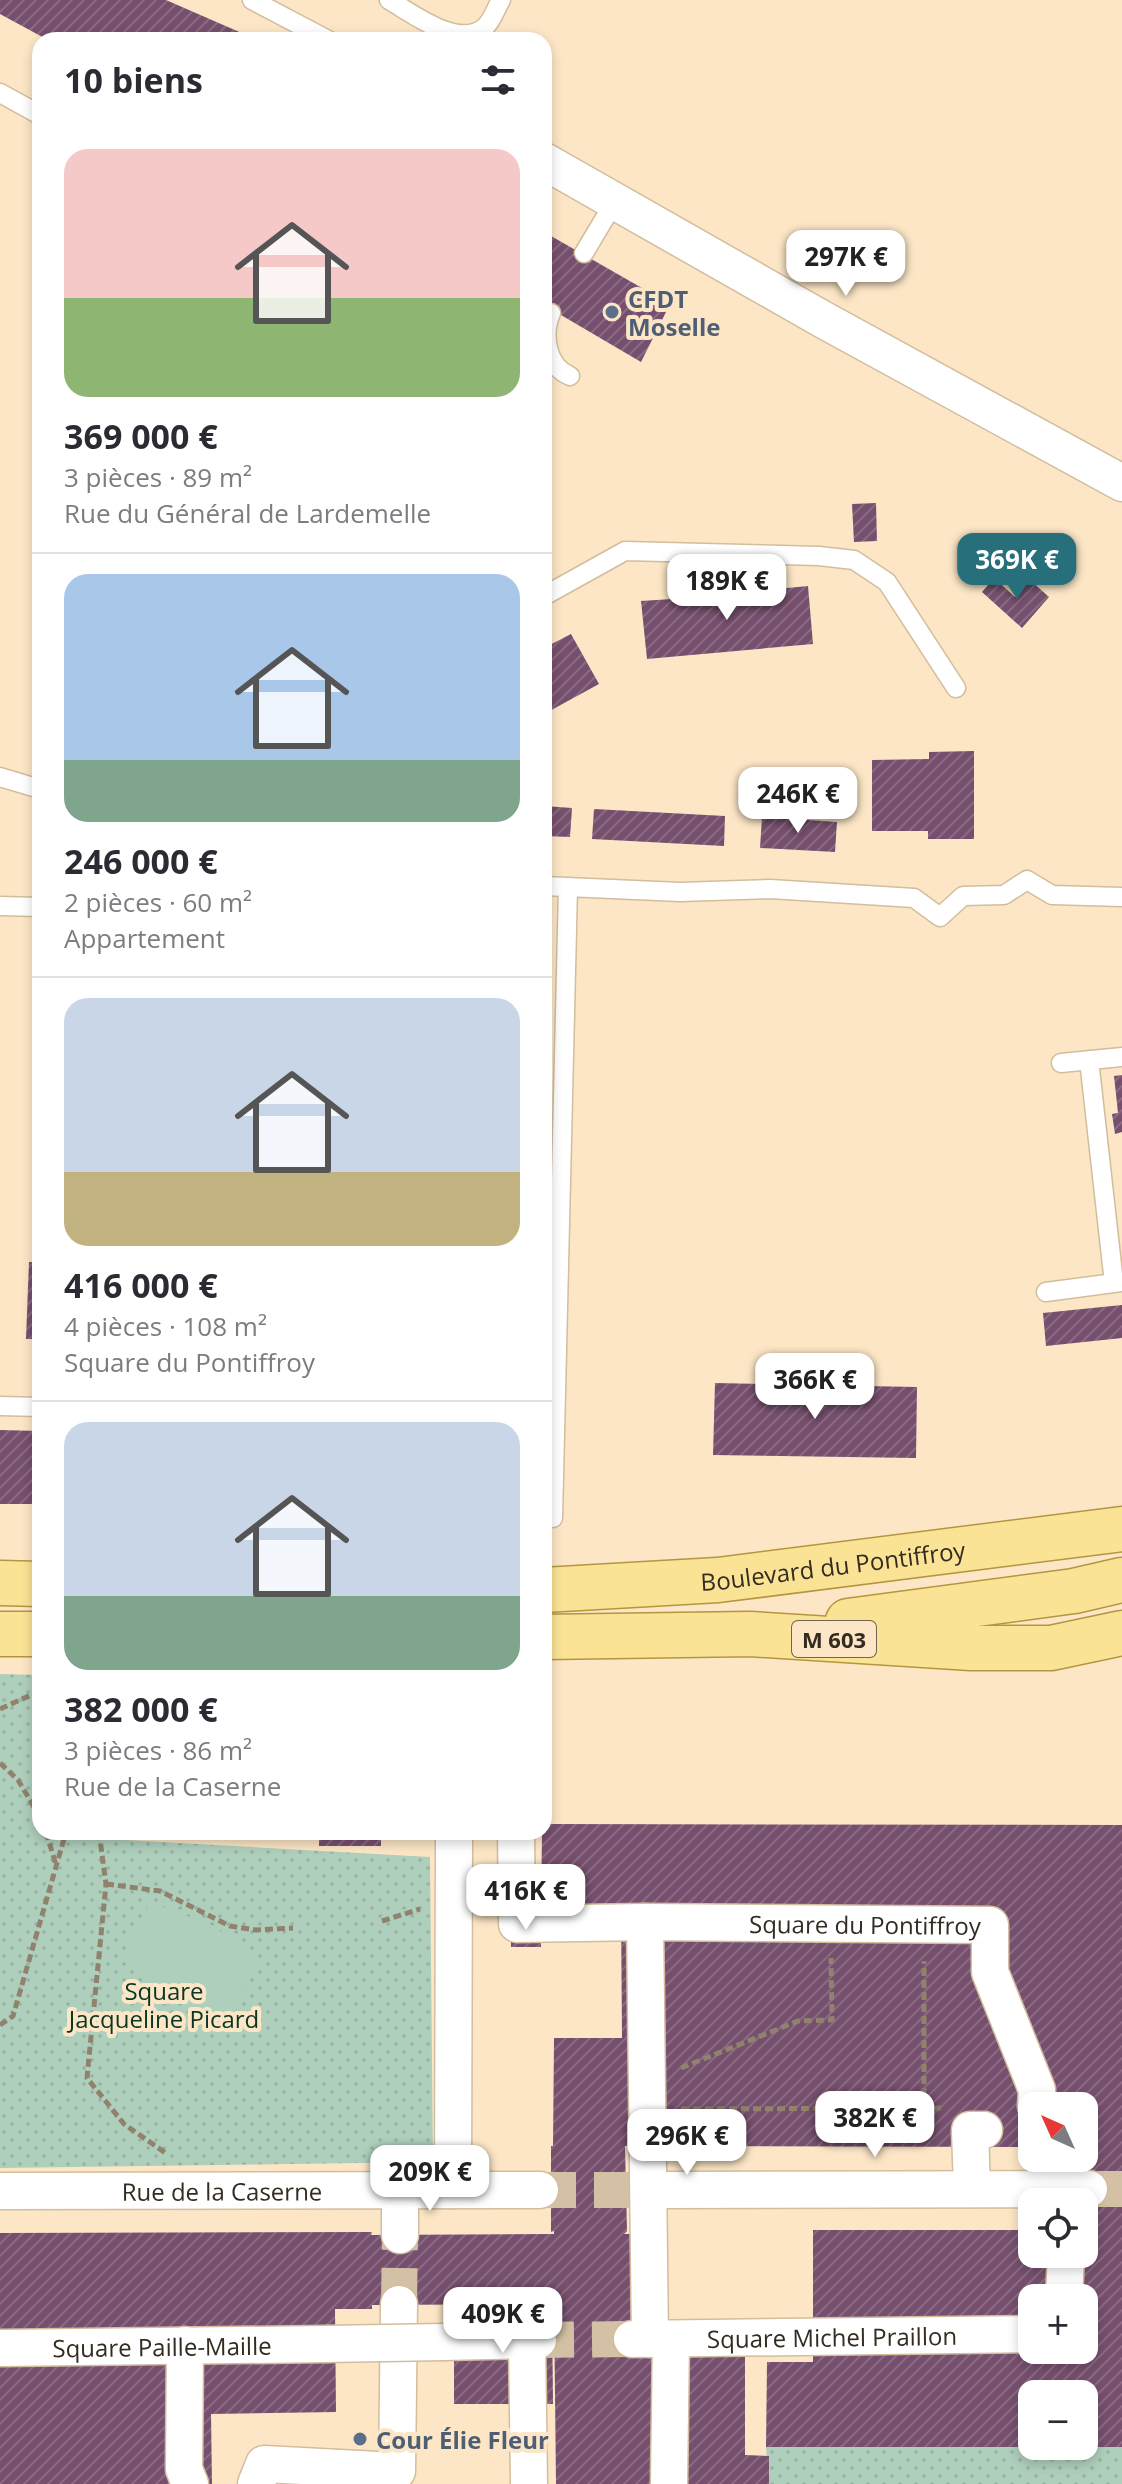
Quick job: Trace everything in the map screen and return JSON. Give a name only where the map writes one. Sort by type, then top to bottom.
[{"type":"main road","name":"Boulevard du Pontiffroy","points":[[552,1590],[718,1580],[1122,1529]]},
{"type":"main road","name":"M 603","points":[[750,1634],[1074,1591],[1122,1580]]},
{"type":"main road","points":[[0,1583],[32,1584]]},
{"type":"main road","name":"M 603","points":[[552,1637],[750,1634],[971,1648],[1051,1648],[1122,1633]]},
{"type":"main road","points":[[0,1634],[32,1634]]},
{"type":"street","points":[[552,166],[822,319],[1122,483]]},
{"type":"street","points":[[1051,1648],[1122,1655]]},
{"type":"street","points":[[453,2190],[454,1840]]},
{"type":"street","name":"Square du Pontiffroy","points":[[516,1840],[517,1924],[990,1925],[990,1972],[1037,2092]]},
{"type":"street","points":[[645,1922],[651,2339],[669,2484]]},
{"type":"street","points":[[972,2189],[970,2130],[984,2130]]},
{"type":"street","points":[[660,2190],[1018,2189]]},
{"type":"street","points":[[400,2190],[400,2235]]},
{"type":"street","name":"Rue de la Caserne","points":[[0,2191],[540,2190]]},
{"type":"street","points":[[256,2484],[264,2464],[397,2471],[399,2304]]},
{"type":"street","name":"Square Michel Praillon","points":[[651,2339],[1018,2334]]},
{"type":"street","name":"Square Paille-Maille","points":[[0,2348],[532,2341],[529,2484]]},
{"type":"street","points":[[185,2345],[184,2469],[190,2484]]},
{"type":"lane","points":[[252,0],[313,32]]},
{"type":"lane","points":[[389,0],[445,32]]},
{"type":"lane","points":[[474,32],[485,27],[501,0]]},
{"type":"lane","points":[[0,93],[32,111]]},
{"type":"lane","points":[[584,253],[615,201]]},
{"type":"lane","points":[[552,356],[560,372],[570,376]]},
{"type":"lane","points":[[552,592],[625,551],[819,556],[854,560],[887,582],[956,688]]},
{"type":"lane","points":[[0,777],[32,787]]},
{"type":"lane","points":[[552,886],[680,892],[770,889],[914,898],[940,917],[963,896],[1004,895],[1027,880],[1052,895],[1122,897]]},
{"type":"lane","points":[[552,1356],[568,887]]},
{"type":"lane","points":[[0,906],[32,907]]},
{"type":"lane","points":[[1061,1063],[1122,1057]]},
{"type":"lane","points":[[1046,1292],[1118,1283],[1089,1060]]},
{"type":"lane","points":[[0,1406],[32,1407]]},
{"type":"lane","points":[[552,1484],[553,1518]]},
{"type":"path","points":[[0,1709],[32,1695]]},
{"type":"path","points":[[0,1763],[18,1780],[32,1804]]},
{"type":"path","points":[[48,1840],[56,1865]]},
{"type":"path","points":[[0,2025],[13,2016],[64,1840]]},
{"type":"path","points":[[100,1840],[106,1884],[104,1927],[87,2078],[124,2124],[218,2190]]},
{"type":"path","points":[[106,1884],[160,1891],[230,1926],[256,1930],[293,1928]]},
{"type":"path","points":[[647,2095],[798,2021],[832,2020],[830,1923]]},
{"type":"path","points":[[924,1924],[924,2108]]},
{"type":"path","points":[[647,2095],[955,2108]]},
{"type":"green space","name":"Square Jacqueline Picard","points":[[0,1674],[32,1675],[32,1840],[125,1840],[430,1857],[433,2162],[0,2168]]},
{"type":"green space","points":[[150,1902],[211,1925],[261,1959],[228,2021],[170,1996],[120,1959]]},
{"type":"green space","points":[[766,2447],[1018,2447],[1018,2460],[1098,2460],[1098,2447],[1122,2447],[1122,2484],[769,2484]]},
{"type":"building","points":[[0,0],[166,0],[240,32],[33,32],[0,14]]},
{"type":"building","points":[[552,237],[670,304],[641,362],[552,310]]},
{"type":"building","points":[[876,503],[877,541],[854,542],[852,504]]},
{"type":"building","points":[[994,578],[1015,597],[1030,580],[1049,597],[1022,628],[982,592]]},
{"type":"building","points":[[777,581],[777,589],[808,586],[813,644],[647,659],[641,601],[672,599],[671,591],[689,589],[689,597],[758,591],[758,582]]},
{"type":"building","points":[[571,634],[599,684],[552,710],[552,644]]},
{"type":"building","points":[[974,751],[974,839],[928,839],[928,831],[872,831],[872,760],[929,759],[929,752]]},
{"type":"building","points":[[552,807],[572,808],[570,837],[552,836]]},
{"type":"building","points":[[594,809],[725,816],[724,846],[592,839]]},
{"type":"building","points":[[762,817],[837,822],[835,852],[760,848]]},
{"type":"building","points":[[1122,1075],[1122,1132],[1115,1134],[1112,1114],[1118,1113],[1114,1076]]},
{"type":"building","points":[[29,1262],[32,1262],[32,1339],[26,1339]]},
{"type":"building","points":[[1122,1305],[1122,1338],[1046,1346],[1043,1313]]},
{"type":"building","points":[[715,1383],[917,1387],[916,1458],[713,1455]]},
{"type":"building","points":[[0,1430],[32,1431],[32,1504],[0,1504]]},
{"type":"building","points":[[552,1824],[1122,1825],[1122,2447],[1098,2447],[1098,2380],[1018,2380],[1018,2447],[766,2447],[767,2362],[813,2362],[813,2230],[1018,2230],[1018,2268],[1098,2268],[1098,2188],[1090,2188],[1089,2172],[1098,2172],[1098,2092],[1018,2092],[1018,2147],[625,2146],[627,2231],[624,2234],[630,2234],[631,2323],[745,2322],[745,2455],[769,2456],[769,2484],[556,2484],[554,2304],[372,2305],[372,2309],[335,2309],[336,2412],[211,2414],[212,2484],[0,2484],[0,2233],[554,2234],[554,2231],[551,2232],[551,2146],[554,2038],[622,2038],[621,1907],[541,1907],[542,1840],[552,1840]]},
{"type":"building","points":[[319,1840],[381,1840],[381,1846],[319,1846]]},
{"type":"building","points":[[511,1918],[541,1918],[541,1947],[511,1947]]},
{"type":"building","points":[[552,2306],[553,2404],[454,2404],[454,2307]]},
{"type":"tunnel","points":[[1098,2189],[1122,2189]]},
{"type":"tunnel","points":[[540,2190],[660,2190]]},
{"type":"tunnel","points":[[399,2304],[400,2235]]},
{"type":"tunnel","points":[[538,2340],[632,2339]]},
{"type":"place","name":"CFDT Moselle","points":[[612,312]]},
{"type":"place","name":"Cour Élie Fleur","points":[[360,2439]]}]
